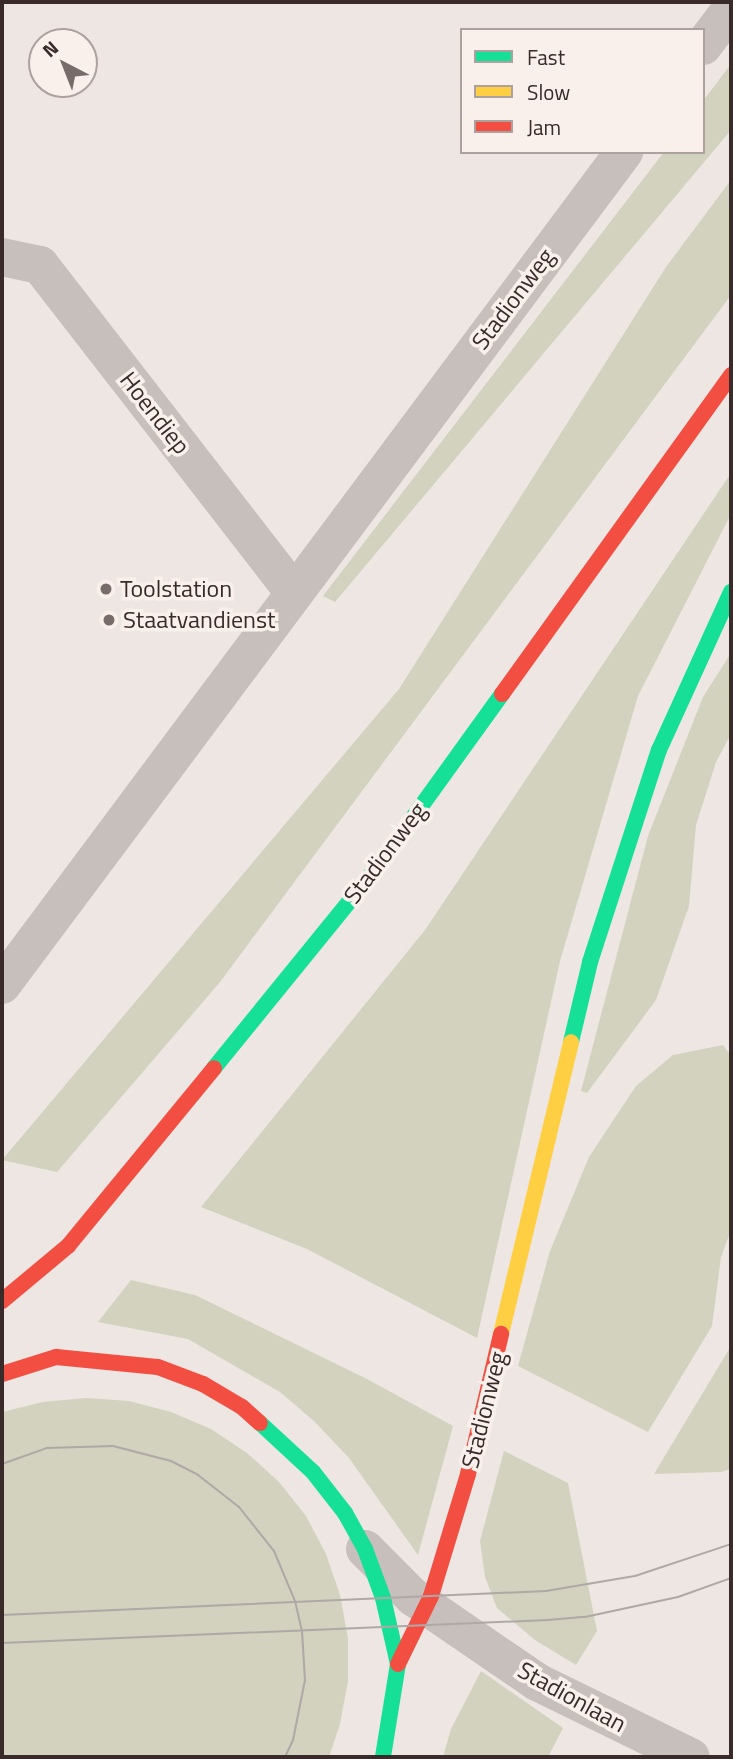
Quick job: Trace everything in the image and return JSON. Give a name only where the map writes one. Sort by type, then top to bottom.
[{"type":"main road","name":"Stadionweg","points":[[2,1301],[68,1246],[378,866],[731,374]]},
{"type":"main road","name":"Stadionweg","points":[[383,1757],[398,1664],[426,1606],[444,1553],[494,1373],[590,962],[659,750],[731,592]]},
{"type":"main road","name":"Stadionweg","points":[[2,1374],[57,1357],[119,1361],[158,1367],[203,1384],[242,1407],[313,1472],[345,1513],[365,1549],[383,1598],[398,1664]]},
{"type":"street","points":[[705,43],[731,9]]},
{"type":"street","name":"Stadionweg","points":[[2,985],[622,154]]},
{"type":"street","name":"Hoendiep","points":[[2,257],[40,265],[294,592]]},
{"type":"street","name":"Stadionlaan","points":[[365,1549],[401,1588],[537,1682],[691,1757]]},
{"type":"street","name":"Stadionlaan","points":[[444,1553],[453,1596],[470,1624],[493,1651]]},
{"type":"green space","points":[[731,64],[731,130],[335,602],[323,596],[662,154],[705,154],[705,98]]},
{"type":"green space","points":[[731,180],[731,295],[220,982],[57,1172],[2,1160],[399,689],[666,267]]},
{"type":"green space","points":[[731,473],[731,514],[638,696],[560,961],[477,1338],[307,1249],[201,1207],[425,930]]},
{"type":"green space","points":[[731,653],[731,734],[716,762],[696,825],[689,906],[656,1000],[587,1093],[581,1091],[648,836],[703,697]]},
{"type":"green space","points":[[723,1045],[731,1056],[731,1230],[721,1257],[712,1326],[648,1432],[518,1366],[550,1251],[589,1157],[636,1086],[673,1055]]},
{"type":"green space","points":[[131,1280],[195,1295],[367,1379],[453,1426],[418,1555],[349,1458],[315,1422],[280,1392],[188,1339],[98,1322]]},
{"type":"green space","points":[[731,1346],[731,1469],[721,1472],[654,1474]]},
{"type":"green space","points":[[86,1398],[129,1401],[171,1412],[211,1429],[247,1453],[279,1482],[306,1516],[326,1554],[340,1595],[348,1638],[348,1681],[340,1724],[329,1757],[2,1757],[2,1412],[43,1402]]},
{"type":"green space","points":[[504,1451],[568,1483],[597,1631],[576,1665],[535,1640],[497,1608],[485,1577],[480,1541]]},
{"type":"green space","points":[[481,1671],[563,1728],[548,1757],[443,1757],[451,1729]]},
{"type":"tram line","points":[[2,1464],[47,1448],[113,1446],[171,1461],[198,1475],[239,1507],[274,1551],[295,1601],[302,1631],[305,1680],[293,1740],[285,1757]]},
{"type":"tram line","points":[[2,1615],[546,1591],[635,1576],[731,1544]]},
{"type":"tram line","points":[[2,1643],[585,1617],[678,1597],[731,1578]]},
{"type":"traffic: fast","points":[[571,1042],[590,962],[659,750],[731,592]]},
{"type":"traffic: fast","points":[[214,1068],[378,866],[502,694]]},
{"type":"traffic: fast","points":[[260,1423],[313,1472],[345,1513],[365,1549],[383,1598],[398,1664],[383,1757]]},
{"type":"traffic: slow","points":[[501,1334],[571,1042]]},
{"type":"traffic: jam","points":[[502,694],[731,375]]},
{"type":"traffic: jam","points":[[2,1301],[68,1246],[214,1068]]},
{"type":"traffic: jam","points":[[398,1664],[431,1596],[468,1474],[501,1334]]},
{"type":"traffic: jam","points":[[2,1374],[56,1357],[158,1367],[203,1384],[242,1407],[260,1423]]},
{"type":"place","name":"Toolstation","points":[[106,589]]},
{"type":"place","name":"Staatvandienst","points":[[109,620]]}]
